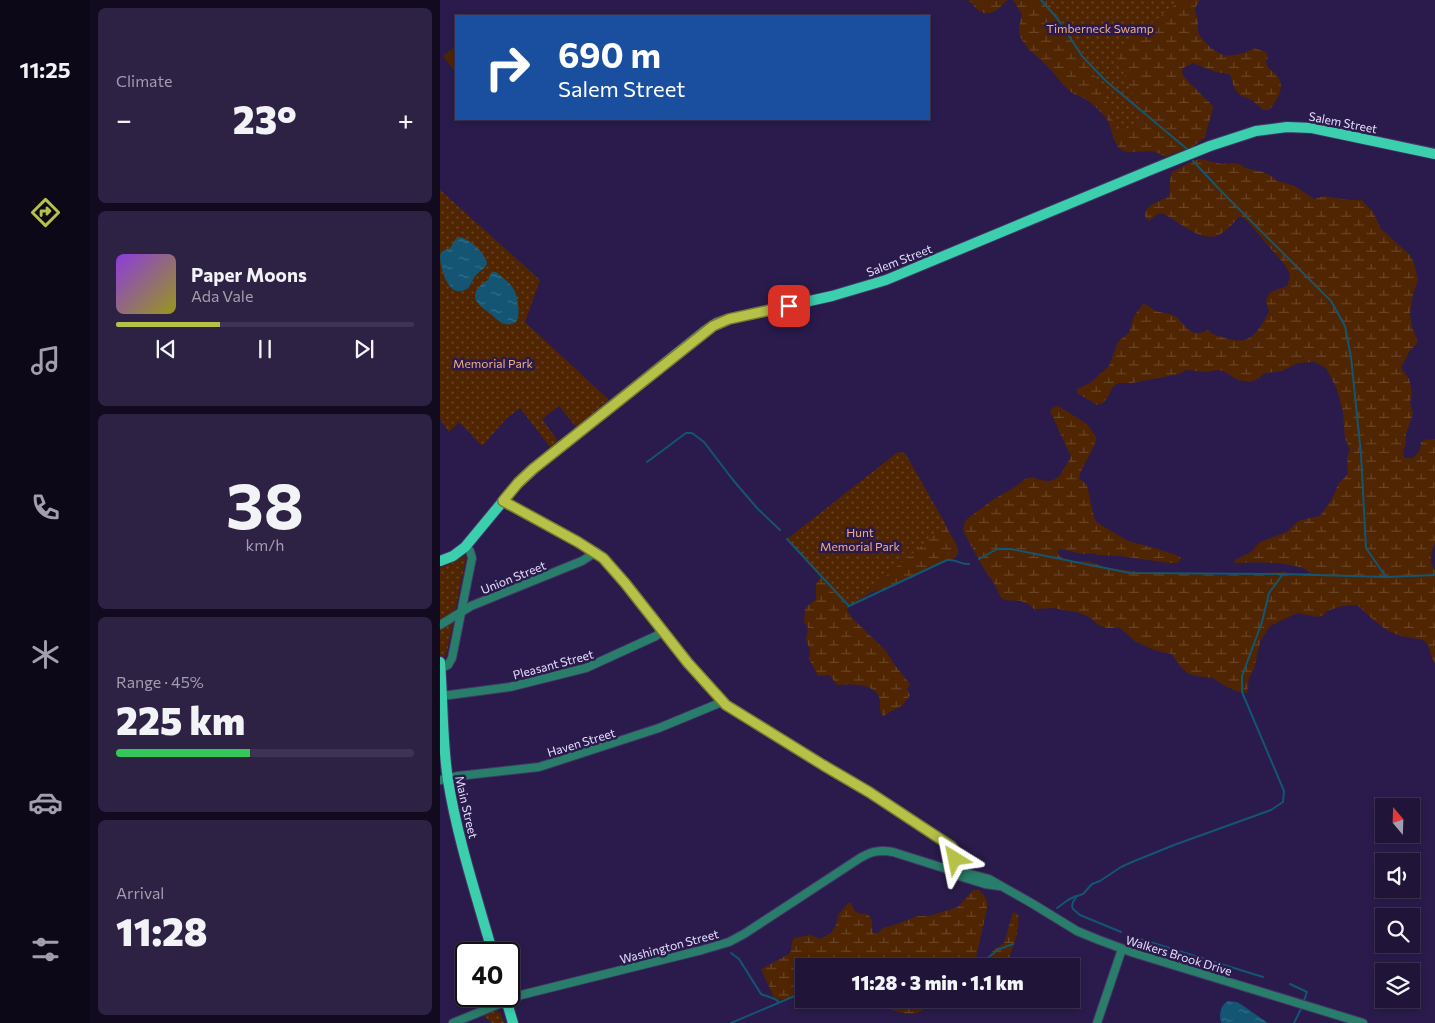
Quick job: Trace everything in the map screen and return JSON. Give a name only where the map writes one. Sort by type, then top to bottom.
[{"type":"main road","name":"Salem Street","points":[[440,561],[453,556],[466,546],[518,483],[533,469],[705,331],[722,321],[832,296],[886,280],[1153,168],[1256,131],[1287,127],[1312,128],[1435,154]]},
{"type":"main road","name":"Main Street","points":[[440,662],[444,779],[490,942]]},
{"type":"main road","points":[[509,1007],[513,1023]]},
{"type":"street","points":[[503,501],[596,552],[617,574],[688,663],[722,702],[869,792],[978,864]]},
{"type":"street","points":[[440,668],[448,665],[451,660],[472,558],[466,546]]},
{"type":"street","name":"Union Street","points":[[440,625],[474,605],[582,561],[596,552]]},
{"type":"street","name":"Pleasant Street","points":[[442,696],[510,687],[586,668],[656,636],[662,631]]},
{"type":"street","name":"Haven Street","points":[[444,779],[536,767],[665,726],[722,702]]},
{"type":"street","points":[[950,870],[956,856],[953,848]]},
{"type":"street","name":"Walkers Brook Drive","points":[[873,851],[893,852],[950,870],[960,870],[989,879],[1078,930],[1122,949],[1363,1023]]},
{"type":"street","name":"Washington Street","points":[[520,994],[702,950],[731,941],[750,931],[873,851]]},
{"type":"street","points":[[1097,1023],[1122,949]]},
{"type":"street","name":"Washington Street","points":[[453,1023],[487,1007]]},
{"type":"green space","points":[[966,0],[1007,0],[991,13],[987,13],[978,10]]},
{"type":"green space","points":[[1013,0],[1200,0],[1195,11],[1198,32],[1203,40],[1223,55],[1239,54],[1254,48],[1266,52],[1268,58],[1266,61],[1270,70],[1280,81],[1281,90],[1269,110],[1263,110],[1252,100],[1240,95],[1234,88],[1229,74],[1216,72],[1193,63],[1183,68],[1182,73],[1213,106],[1205,137],[1194,146],[1165,157],[1147,151],[1126,152],[1118,147],[1108,120],[1088,101],[1067,89],[1049,67],[1025,44],[1019,31],[1022,14]]},
{"type":"green space","name":"Timberneck Swamp","points":[[1047,0],[1181,0],[1115,52],[1143,119],[1117,134],[1103,90],[1082,53]]},
{"type":"green space","points":[[455,47],[455,72],[443,56]]},
{"type":"green space","points":[[1200,159],[1222,164],[1234,163],[1245,168],[1263,172],[1278,181],[1295,186],[1314,199],[1324,196],[1362,200],[1373,212],[1381,229],[1410,255],[1414,263],[1418,280],[1413,294],[1410,314],[1412,327],[1418,342],[1409,352],[1401,368],[1409,379],[1412,395],[1410,402],[1413,414],[1406,434],[1403,452],[1404,458],[1413,458],[1420,450],[1421,442],[1435,439],[1435,543],[1431,553],[1431,560],[1435,570],[1435,663],[1425,641],[1401,636],[1386,629],[1357,605],[1342,606],[1327,611],[1324,615],[1318,617],[1297,613],[1270,626],[1260,642],[1254,669],[1249,678],[1247,693],[1236,691],[1213,678],[1187,673],[1172,654],[1157,651],[1135,641],[1120,628],[1107,628],[1098,625],[1091,618],[1080,613],[1053,608],[1034,609],[1021,601],[1001,598],[963,531],[967,519],[1025,479],[1033,477],[1047,481],[1059,477],[1071,457],[1050,411],[1057,406],[1087,424],[1096,437],[1079,478],[1087,485],[1096,521],[1128,541],[1176,555],[1181,560],[1177,563],[1168,563],[1121,556],[1083,554],[1060,549],[1057,552],[1060,557],[1072,561],[1088,561],[1108,568],[1141,572],[1222,575],[1281,572],[1294,574],[1311,573],[1305,569],[1286,564],[1234,563],[1235,560],[1251,552],[1260,542],[1287,532],[1301,520],[1320,516],[1332,499],[1339,483],[1348,474],[1347,457],[1350,450],[1345,438],[1343,412],[1337,389],[1326,368],[1314,362],[1298,363],[1282,371],[1265,373],[1251,382],[1238,380],[1223,371],[1186,370],[1179,374],[1132,383],[1118,383],[1113,387],[1103,403],[1097,405],[1077,393],[1077,389],[1090,383],[1109,366],[1117,344],[1129,333],[1134,316],[1143,304],[1156,311],[1175,316],[1193,332],[1200,333],[1208,330],[1217,336],[1242,340],[1253,336],[1265,319],[1269,312],[1266,301],[1270,293],[1288,285],[1290,274],[1285,265],[1241,216],[1227,230],[1208,237],[1192,231],[1164,214],[1158,214],[1149,221],[1145,217],[1145,213],[1150,206],[1169,196],[1172,172]]},
{"type":"green space","name":"Memorial Park","points":[[440,190],[540,280],[525,322],[609,400],[576,427],[559,406],[542,419],[558,441],[550,447],[520,408],[507,418],[482,446],[459,422],[449,432],[440,419]]},
{"type":"green space","name":"Hunt Memorial Park","points":[[898,452],[905,453],[946,525],[848,608],[787,539]]},
{"type":"green space","points":[[943,525],[946,526],[958,548],[958,555],[885,589],[872,592],[848,607],[847,610],[852,618],[886,651],[910,684],[907,689],[910,695],[903,705],[883,716],[881,714],[879,697],[872,689],[861,685],[838,685],[830,675],[818,676],[809,659],[810,652],[806,639],[808,628],[804,622],[805,608],[816,599],[816,584],[821,576]]},
{"type":"green space","points":[[465,556],[447,652],[440,664],[440,568]]},
{"type":"green space","points":[[973,890],[979,890],[987,901],[987,909],[976,958],[795,958],[795,996],[775,1000],[761,969],[789,954],[794,938],[811,935],[820,939],[831,933],[836,925],[838,915],[848,903],[851,903],[856,912],[870,917],[873,933],[875,934],[883,928],[918,916],[929,916],[958,907]]},
{"type":"green space","points":[[1013,912],[1018,914],[1019,921],[1010,958],[989,958],[996,948],[1004,943]]},
{"type":"green space","points":[[888,1008],[925,1008],[915,1014]]},
{"type":"green space","points":[[496,1010],[500,1012],[504,1023],[492,1023],[483,1015]]},
{"type":"water","points":[[460,237],[468,240],[476,247],[487,263],[465,290],[459,291],[454,290],[446,280],[443,274],[440,255]]},
{"type":"water","points":[[494,272],[509,283],[516,295],[518,318],[514,323],[506,324],[501,322],[475,299],[477,289]]},
{"type":"water","points":[[1228,1001],[1237,1002],[1268,1023],[1221,1023],[1221,1010]]},
{"type":"waterway","points":[[1041,0],[1057,18],[1082,56],[1106,81],[1187,149]]},
{"type":"waterway","points":[[1193,161],[1331,301],[1345,326],[1351,357],[1361,454],[1366,548],[1386,577]]},
{"type":"waterway","points":[[647,462],[686,433],[692,433],[704,442],[757,508],[780,530]]},
{"type":"waterway","points":[[787,539],[849,606],[947,560],[969,564]]},
{"type":"waterway","points":[[979,559],[997,549],[1011,549],[1130,573],[1386,577],[1435,575]]},
{"type":"waterway","points":[[1121,932],[1080,915],[1072,906],[1077,896],[1083,894],[1092,884],[1121,867],[1174,845],[1271,810],[1283,802],[1284,791],[1242,692],[1242,676],[1262,622],[1269,593],[1283,574]]},
{"type":"waterway","points":[[1057,908],[1076,896]]},
{"type":"waterway","points":[[1137,938],[1263,977]]},
{"type":"waterway","points":[[987,958],[997,950],[1013,944]]},
{"type":"waterway","points":[[731,953],[739,959],[761,994],[779,1002]]},
{"type":"waterway","points":[[1290,984],[1307,992],[1303,1003]]},
{"type":"waterway","points":[[731,1023],[795,996]]},
{"type":"waterway","points":[[1294,1023],[1302,1007]]},
{"type":"route","points":[[789,306],[729,319],[713,326],[533,469],[503,501],[578,542],[603,558],[722,702],[869,792],[951,846],[956,852],[955,859]]}]
